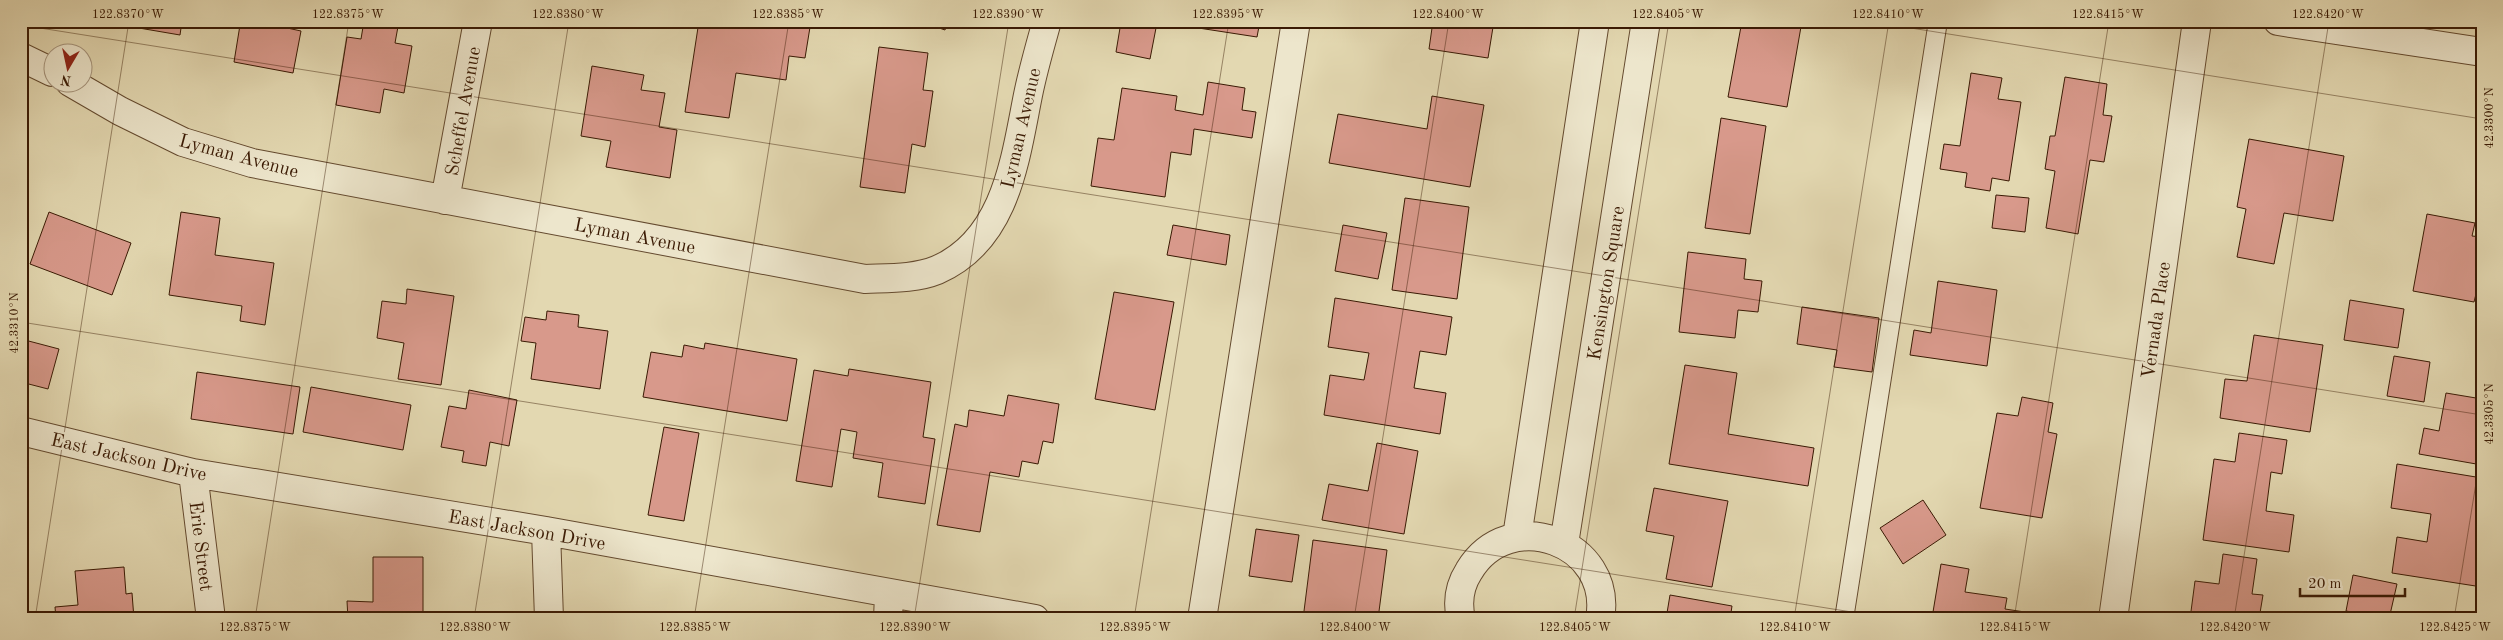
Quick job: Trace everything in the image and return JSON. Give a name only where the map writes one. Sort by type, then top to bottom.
[{"type":"street","name":"Scheffel Avenue","points":[[445,200],[478,21]]},
{"type":"street","name":"Lyman Avenue","points":[[87,92],[120,112],[183,142],[252,163],[865,279],[901,278],[936,270],[967,252],[991,225],[1006,192],[1016,158],[1033,69],[1047,21]]},
{"type":"street","points":[[1202,619],[1296,21]]},
{"type":"street","points":[[1517,537],[1595,21]]},
{"type":"street","name":"Kensington Square","points":[[1564,544],[1646,21]]},
{"type":"street","name":"Vernada Place","points":[[2113,619],[2197,21]]},
{"type":"street","points":[[2278,21],[2482,52]]},
{"type":"street","points":[[21,57],[42,67]]},
{"type":"street","name":"East Jackson Drive","points":[[21,431],[193,473],[546,531],[888,606],[1036,619]]},
{"type":"street","name":"Erie Street","points":[[193,473],[211,619]]},
{"type":"street","points":[[546,531],[549,619]]},
{"type":"street","points":[[1461,619],[1460,595],[1465,578],[1474,563],[1486,551],[1500,542],[1517,537],[1549,538],[1564,544],[1578,554],[1589,567],[1597,583],[1601,599],[1600,619]]},
{"type":"lane","points":[[1844,619],[1938,21]]},
{"type":"building","points":[[140,21],[182,21],[180,35],[139,28]]},
{"type":"building","points":[[219,21],[279,21],[278,26],[301,31],[293,73],[234,62],[240,25]]},
{"type":"building","points":[[364,21],[399,21],[395,43],[412,46],[404,93],[384,89],[380,113],[336,105],[347,37],[361,39]]},
{"type":"building","points":[[699,21],[811,21],[805,58],[789,56],[786,80],[736,73],[729,118],[685,112]]},
{"type":"building","points":[[919,21],[948,21],[945,30]]},
{"type":"building","points":[[1153,21],[1260,21],[1257,37]]},
{"type":"building","points":[[1433,21],[1494,21],[1488,58],[1429,49]]},
{"type":"building","points":[[1742,21],[1802,21],[1787,107],[1728,97]]},
{"type":"building","points":[[1121,22],[1156,28],[1150,59],[1116,52]]},
{"type":"building","points":[[879,47],[928,53],[923,90],[933,91],[925,147],[912,144],[905,193],[860,187]]},
{"type":"building","points":[[592,66],[644,75],[641,90],[665,93],[659,127],[677,130],[670,178],[606,167],[611,141],[581,136]]},
{"type":"building","points":[[1971,73],[2002,78],[1998,99],[2021,102],[2009,181],[1992,178],[1990,191],[1965,187],[1967,173],[1940,169],[1944,144],[1960,146]]},
{"type":"building","points":[[2065,77],[2107,84],[2103,115],[2112,116],[2104,162],[2090,160],[2078,234],[2046,228],[2055,171],[2045,169],[2050,136],[2055,136]]},
{"type":"building","points":[[1208,82],[1245,88],[1242,110],[1256,112],[1252,138],[1194,129],[1191,155],[1171,152],[1165,197],[1091,186],[1098,138],[1114,140],[1122,88],[1177,96],[1175,110],[1203,115]]},
{"type":"building","points":[[1432,96],[1484,105],[1470,187],[1329,163],[1338,114],[1427,129]]},
{"type":"building","points":[[1721,118],[1766,126],[1750,234],[1705,228]]},
{"type":"building","points":[[2249,139],[2344,156],[2333,221],[2284,213],[2274,264],[2237,257],[2246,209],[2237,207]]},
{"type":"building","points":[[1996,195],[2029,198],[2025,232],[1992,228]]},
{"type":"building","points":[[1405,198],[1469,207],[1457,299],[1392,290]]},
{"type":"building","points":[[49,212],[131,243],[112,295],[30,264]]},
{"type":"building","points":[[181,212],[220,218],[215,255],[274,263],[265,325],[240,321],[242,306],[169,295]]},
{"type":"building","points":[[2427,214],[2475,223],[2472,236],[2482,237],[2482,291],[2477,290],[2474,302],[2413,291]]},
{"type":"building","points":[[1173,225],[1230,235],[1226,265],[1167,255]]},
{"type":"building","points":[[1343,225],[1387,233],[1378,279],[1335,271]]},
{"type":"building","points":[[1688,252],[1746,259],[1744,279],[1762,281],[1758,312],[1738,310],[1735,338],[1679,332]]},
{"type":"building","points":[[1938,281],[1997,290],[1987,366],[1910,355],[1914,330],[1931,333]]},
{"type":"building","points":[[407,289],[454,296],[441,385],[398,379],[404,343],[377,338],[382,301],[406,304]]},
{"type":"building","points":[[1114,292],[1174,302],[1155,410],[1095,399]]},
{"type":"building","points":[[1335,298],[1452,317],[1446,355],[1420,351],[1414,388],[1446,393],[1440,434],[1324,415],[1330,375],[1364,380],[1369,353],[1328,347]]},
{"type":"building","points":[[2350,300],[2404,309],[2398,348],[2344,340]]},
{"type":"building","points":[[1802,307],[1879,318],[1872,372],[1834,367],[1837,350],[1797,344]]},
{"type":"building","points":[[547,311],[579,315],[578,327],[608,331],[600,389],[531,379],[536,343],[521,341],[525,317],[546,320]]},
{"type":"building","points":[[2254,335],[2323,345],[2310,432],[2220,418],[2225,379],[2247,381]]},
{"type":"building","points":[[21,339],[59,349],[48,389],[21,382]]},
{"type":"building","points":[[705,343],[797,359],[787,421],[643,397],[651,352],[682,357],[684,345],[704,349]]},
{"type":"building","points":[[2394,356],[2430,362],[2424,402],[2387,396]]},
{"type":"building","points":[[1685,365],[1737,373],[1728,434],[1814,448],[1808,486],[1669,464]]},
{"type":"building","points":[[849,369],[931,382],[923,437],[935,439],[925,504],[878,497],[883,463],[853,458],[857,432],[841,429],[832,487],[796,481],[814,370],[848,376]]},
{"type":"building","points":[[197,372],[300,387],[293,434],[191,419]]},
{"type":"building","points":[[311,387],[411,405],[403,450],[303,432]]},
{"type":"building","points":[[469,390],[517,400],[509,446],[490,442],[486,466],[462,462],[464,451],[441,447],[449,406],[466,409]]},
{"type":"building","points":[[2446,393],[2482,399],[2482,465],[2419,454],[2424,428],[2439,431]]},
{"type":"building","points":[[1008,395],[1059,404],[1053,443],[1043,441],[1038,464],[1022,461],[1019,477],[990,472],[980,532],[937,525],[955,424],[967,427],[969,410],[1004,416]]},
{"type":"building","points":[[2022,397],[2053,403],[2048,432],[2057,434],[2042,518],[1980,508],[1997,413],[2018,416]]},
{"type":"building","points":[[664,427],[699,433],[684,521],[648,515]]},
{"type":"building","points":[[2239,433],[2287,440],[2282,474],[2271,472],[2266,511],[2294,515],[2289,552],[2203,540],[2214,459],[2235,462]]},
{"type":"building","points":[[1377,443],[1418,451],[1404,534],[1322,520],[1329,484],[1368,491]]},
{"type":"building","points":[[2397,464],[2482,478],[2480,545],[2482,545],[2482,587],[2392,573],[2397,537],[2427,542],[2431,514],[2391,508]]},
{"type":"building","points":[[1654,488],[1728,501],[1712,587],[1666,579],[1674,536],[1646,531]]},
{"type":"building","points":[[1923,500],[1946,535],[1903,564],[1880,528]]},
{"type":"building","points":[[1256,529],[1299,535],[1292,582],[1249,576]]},
{"type":"building","points":[[1313,540],[1387,550],[1378,619],[1303,619]]},
{"type":"building","points":[[2223,554],[2257,559],[2252,594],[2263,595],[2259,619],[2190,619],[2195,581],[2219,584]]},
{"type":"building","points":[[373,557],[423,557],[423,619],[348,619],[347,601],[373,602]]},
{"type":"building","points":[[1941,564],[1969,569],[1965,592],[2007,598],[2005,609],[2038,614],[2038,619],[1936,619],[1937,613],[1933,612]]},
{"type":"building","points":[[124,567],[126,594],[132,593],[134,619],[56,619],[55,607],[78,605],[75,571]]},
{"type":"building","points":[[2353,575],[2397,584],[2389,619],[2346,611]]},
{"type":"building","points":[[1670,595],[1732,606],[1730,619],[1666,619]]}]
